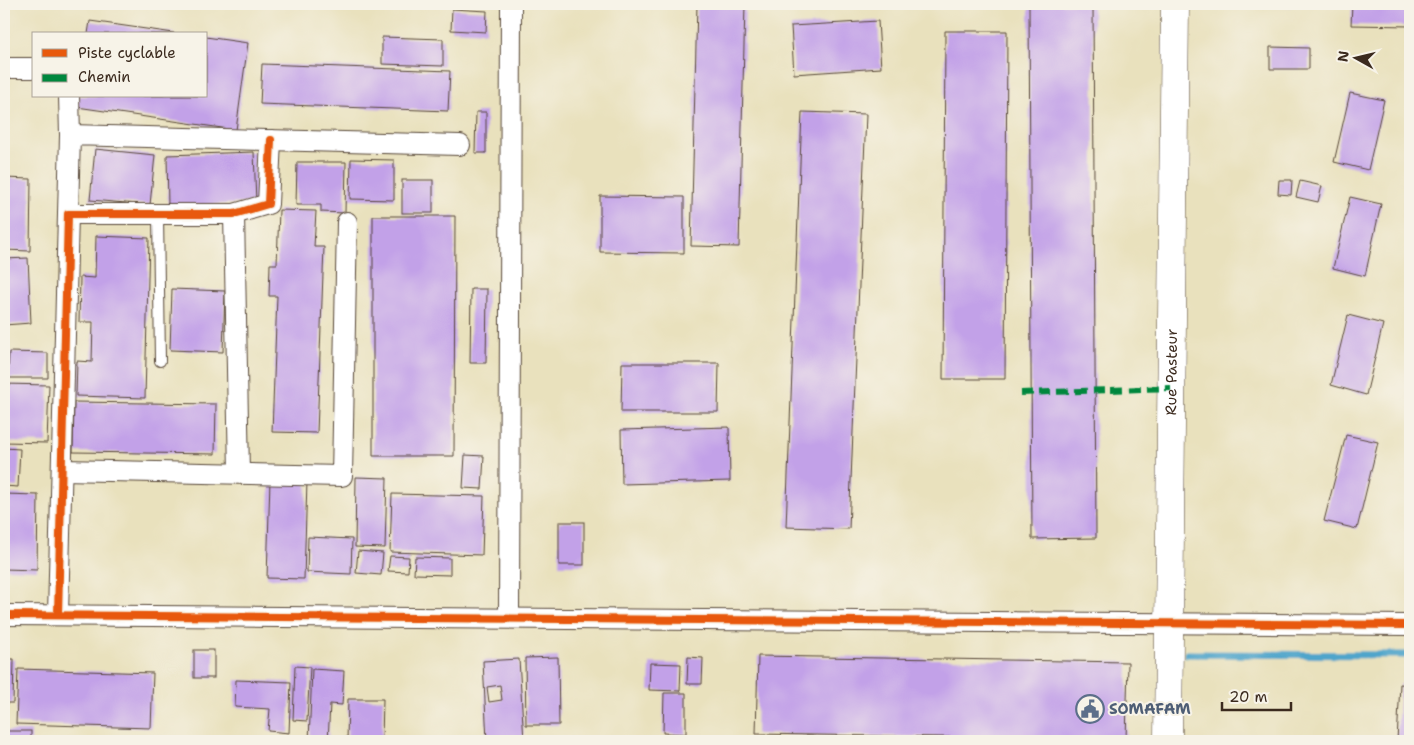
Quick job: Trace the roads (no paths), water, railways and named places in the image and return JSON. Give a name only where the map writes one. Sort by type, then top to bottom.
[{"type":"main road","name":"Rue Pasteur","points":[[1168,741],[1175,4]]},
{"type":"street","points":[[509,618],[511,4]]},
{"type":"street","points":[[4,68],[32,68]]},
{"type":"street","points":[[58,615],[70,135],[69,98]]},
{"type":"street","points":[[70,135],[460,145]]},
{"type":"street","points":[[68,214],[234,214],[268,204],[271,140]]},
{"type":"street","points":[[234,214],[240,473]]},
{"type":"street","points":[[62,470],[342,476],[347,222]]},
{"type":"street","points":[[4,615],[1410,625]]},
{"type":"lane","points":[[158,214],[160,361]]},
{"type":"waterway","points":[[1187,654],[1410,655]]},
{"type":"place","name":"SOMAFAM","points":[[1090,709]]}]
